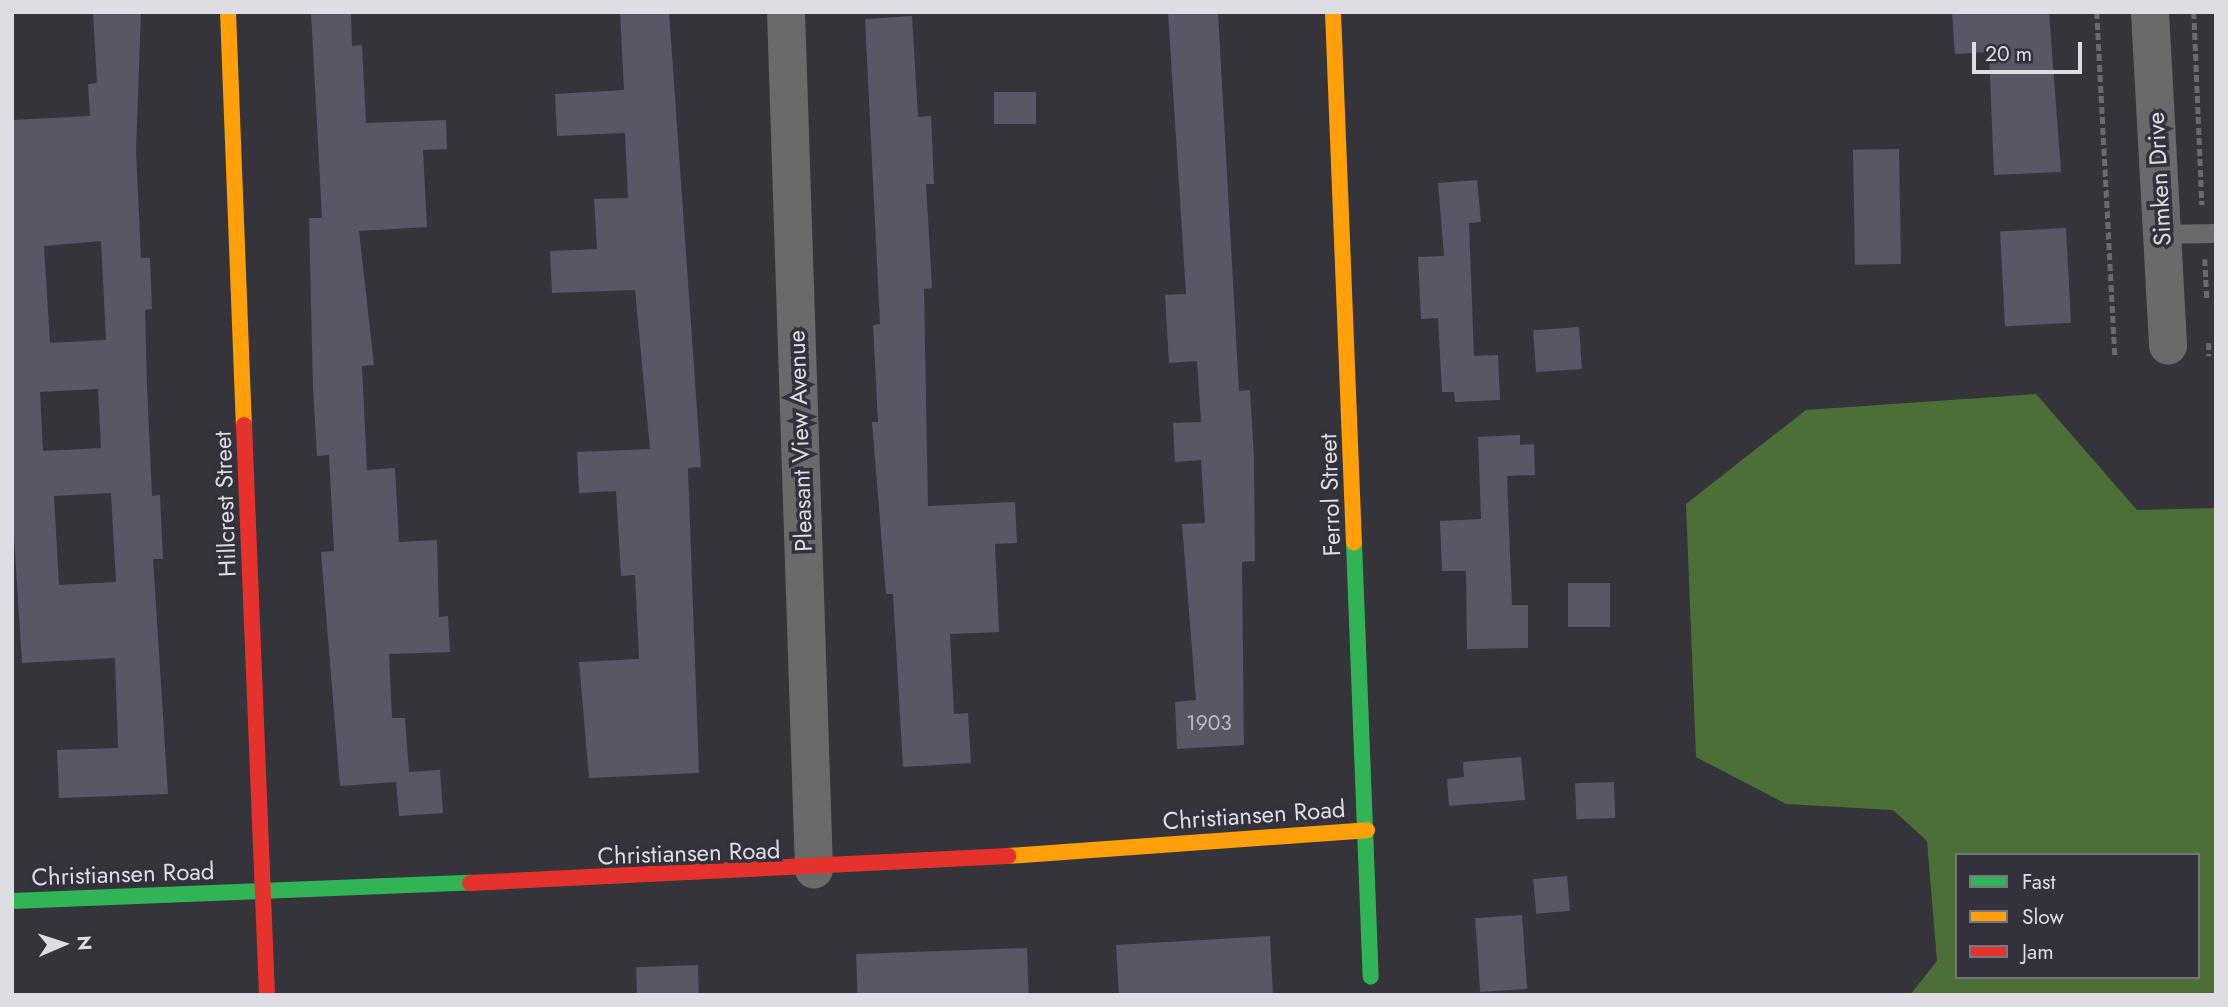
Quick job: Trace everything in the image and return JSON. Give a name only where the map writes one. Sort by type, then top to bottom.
[{"type":"street","name":"Hillcrest Street","points":[[228,12],[267,995]]},
{"type":"street","name":"Pleasant View Avenue","points":[[786,12],[814,870]]},
{"type":"street","name":"Ferrol Street","points":[[1333,12],[1371,977]]},
{"type":"street","name":"Simken Drive","points":[[2151,12],[2168,346]]},
{"type":"street","name":"Christiansen Road","points":[[12,901],[814,870],[1367,830]]},
{"type":"lane","points":[[2162,234],[2210,233]]},
{"type":"path","points":[[2097,12],[2115,358]]},
{"type":"path","points":[[2194,12],[2210,233],[2207,315]]},
{"type":"path","points":[[2208,329],[2210,356]]},
{"type":"green space","points":[[2036,394],[2137,510],[2216,508],[2216,995],[1910,995],[1937,961],[1927,841],[1893,810],[1786,804],[1696,757],[1686,504],[1806,410]]},
{"type":"building","points":[[93,12],[141,12],[136,150],[141,258],[150,258],[152,309],[145,310],[147,386],[152,496],[160,495],[163,559],[153,559],[168,794],[59,798],[57,750],[118,748],[115,658],[22,663],[14,537],[12,120],[90,116],[88,84],[97,83]],"holes":[[[101,241],[106,340],[50,343],[44,246]],[[98,389],[101,448],[43,451],[40,392]],[[111,493],[116,582],[59,585],[54,496]]]},
{"type":"building","points":[[311,12],[351,12],[352,46],[362,45],[366,123],[446,120],[447,149],[423,150],[427,227],[359,231],[374,365],[362,366],[367,470],[395,468],[399,542],[437,540],[439,617],[448,616],[450,652],[389,654],[392,718],[405,718],[409,772],[440,770],[443,813],[399,816],[396,782],[340,786],[321,552],[334,551],[329,455],[317,456],[313,388],[309,218],[322,218]]},
{"type":"building","points":[[620,12],[669,12],[701,467],[688,468],[699,773],[589,778],[579,662],[639,659],[635,575],[621,576],[616,491],[579,493],[577,452],[650,449],[635,290],[552,293],[550,251],[597,249],[594,199],[628,198],[625,133],[557,136],[555,94],[624,90]]},
{"type":"building","points":[[1168,12],[1218,12],[1239,391],[1250,390],[1254,458],[1255,561],[1242,562],[1244,745],[1177,749],[1175,702],[1196,700],[1182,524],[1205,523],[1201,460],[1175,462],[1173,423],[1201,422],[1197,361],[1169,363],[1165,295],[1186,294]]},
{"type":"building","points":[[1952,12],[2049,12],[2061,172],[1994,175],[1989,52],[1955,54]]},
{"type":"building","points":[[912,16],[918,117],[931,116],[934,184],[926,184],[932,288],[924,289],[928,506],[1015,502],[1017,543],[995,544],[999,632],[950,634],[954,714],[968,713],[971,763],[903,767],[893,594],[886,594],[872,422],[878,422],[873,325],[880,324],[865,19]]},
{"type":"building","points":[[994,92],[1036,92],[1036,124],[994,124]]},
{"type":"building","points":[[1899,149],[1901,264],[1855,265],[1853,150]]},
{"type":"building","points":[[1477,180],[1481,222],[1469,223],[1474,356],[1498,355],[1500,400],[1455,402],[1454,392],[1442,392],[1438,318],[1421,319],[1418,257],[1444,256],[1438,183]]},
{"type":"building","points":[[2066,228],[2071,323],[2005,326],[2000,231]]},
{"type":"building","points":[[1579,327],[1582,369],[1536,372],[1533,330]]},
{"type":"building","points":[[1520,435],[1520,445],[1534,444],[1535,475],[1507,476],[1512,605],[1528,605],[1528,648],[1467,649],[1466,571],[1442,571],[1440,521],[1481,519],[1478,437]]},
{"type":"building","points":[[1568,583],[1610,583],[1610,627],[1568,627]]},
{"type":"building","points":[[1521,757],[1525,800],[1449,806],[1447,779],[1464,777],[1463,762]]},
{"type":"building","points":[[1614,782],[1615,818],[1576,819],[1575,783]]},
{"type":"building","points":[[1567,876],[1570,911],[1536,914],[1533,879]]},
{"type":"building","points":[[1522,915],[1527,989],[1480,992],[1475,918]]},
{"type":"building","points":[[1270,936],[1273,995],[1119,995],[1116,945]]},
{"type":"building","points":[[1027,948],[1029,994],[858,995],[856,954]]},
{"type":"building","points":[[698,965],[699,995],[637,995],[636,967]]},
{"type":"traffic: fast","points":[[1354,543],[1371,977]]},
{"type":"traffic: fast","points":[[12,901],[470,883]]},
{"type":"traffic: slow","points":[[228,12],[244,425]]},
{"type":"traffic: slow","points":[[1333,12],[1354,543]]},
{"type":"traffic: slow","points":[[1008,856],[1367,830]]},
{"type":"traffic: jam","points":[[244,425],[267,995]]},
{"type":"traffic: jam","points":[[470,883],[1008,856]]}]
